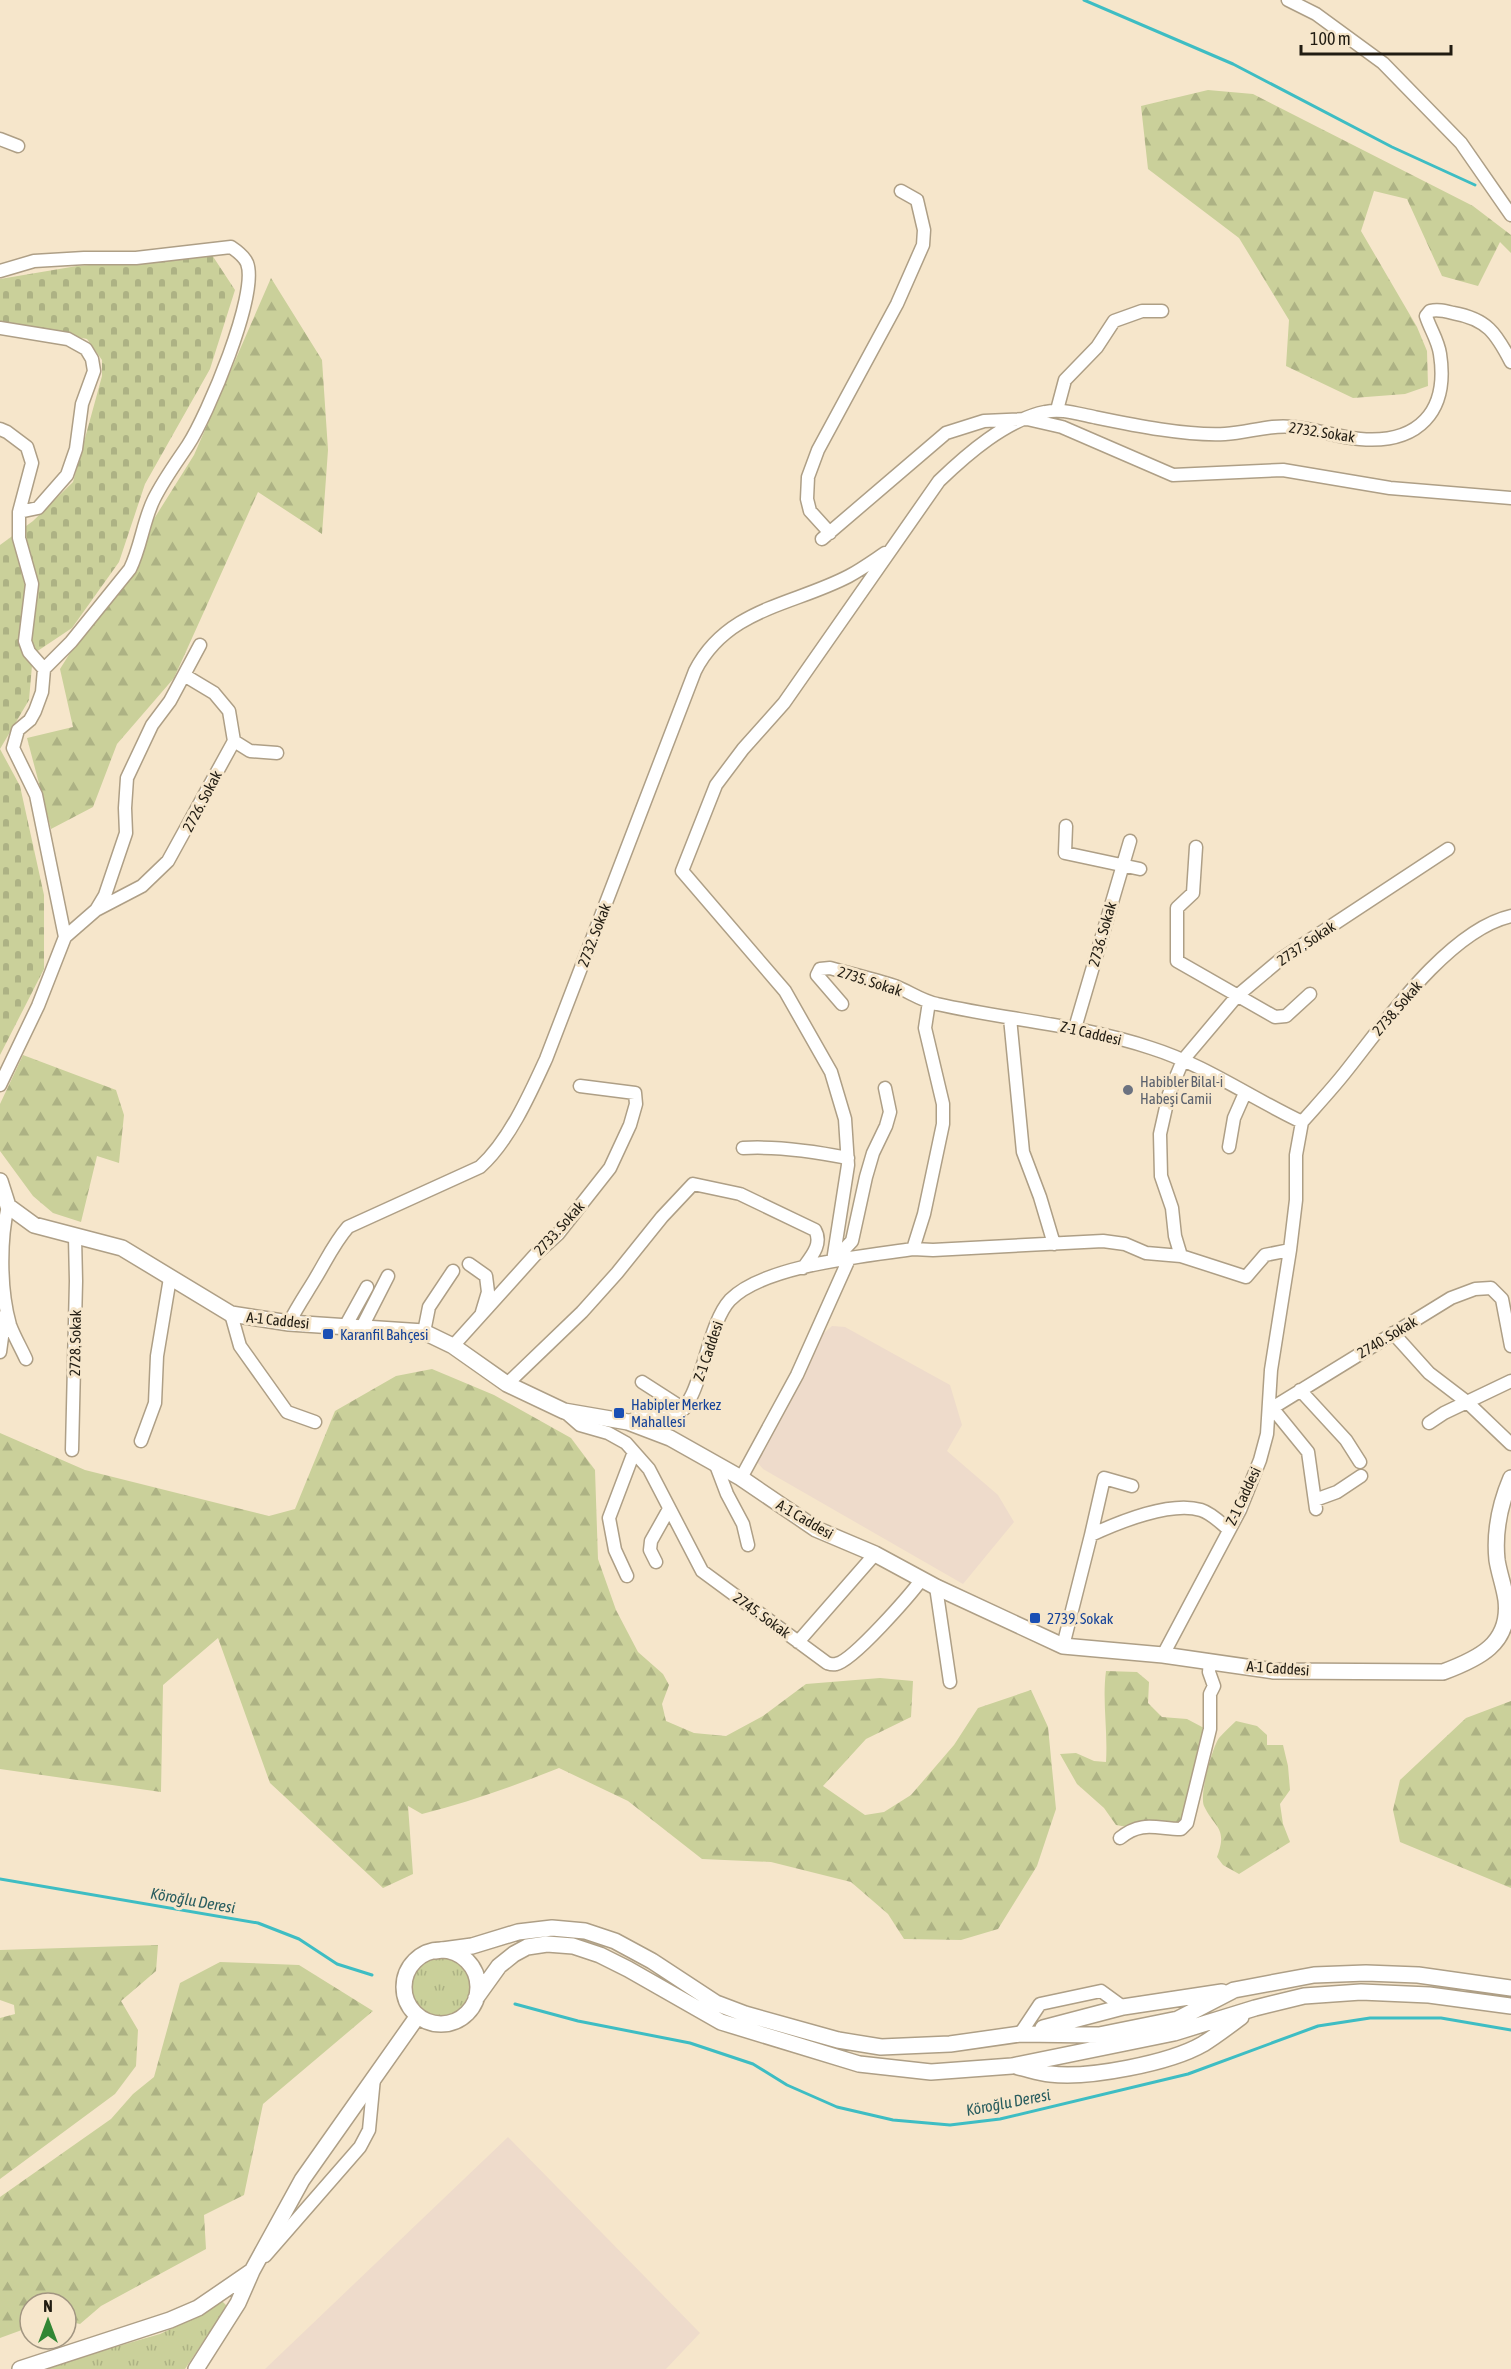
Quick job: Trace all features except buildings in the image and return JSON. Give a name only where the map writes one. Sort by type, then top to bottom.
[{"type":"main road","points":[[0,1181],[8,1206]]},
{"type":"main road","name":"A-1 Caddesi","points":[[8,1206],[34,1225],[122,1248],[231,1314],[289,1323],[424,1332],[453,1346],[507,1384],[564,1411],[628,1422],[670,1438],[741,1478],[816,1529],[875,1554],[936,1587],[1063,1646],[1163,1655],[1274,1671],[1443,1672],[1467,1663],[1491,1649],[1506,1623],[1507,1604],[1498,1561],[1496,1534],[1501,1507],[1511,1478]]},
{"type":"main road","points":[[1511,1988],[1418,1975],[1366,1973],[1314,1976],[1123,2007],[1020,2034],[950,2044],[881,2047],[838,2040],[783,2026],[716,2003],[652,1961],[615,1941],[585,1931],[552,1928],[518,1932],[472,1946],[423,1954],[413,1962],[406,1973],[403,1985],[404,1997],[409,2008],[417,2017],[428,2023],[440,2025],[452,2023],[467,2013],[499,1966],[514,1954],[527,1947],[547,1944],[573,1946],[600,1955],[628,1969],[721,2022],[860,2064],[931,2072],[1012,2066],[1174,2033],[1255,2007],[1304,1996],[1361,1992],[1429,1995],[1511,2006]]},
{"type":"main road","points":[[435,1951],[447,1951],[459,1955],[469,1963],[477,1980],[476,1998]]},
{"type":"main road","points":[[1020,2034],[1099,2035],[1178,2019],[1234,1990]]},
{"type":"main road","points":[[1012,2066],[1051,2074],[1097,2072],[1137,2066],[1165,2059],[1202,2044],[1255,2007]]},
{"type":"main road","points":[[196,2369],[238,2303],[252,2271],[302,2180],[417,2017]]},
{"type":"main road","points":[[20,2369],[170,2320],[198,2308],[252,2271]]},
{"type":"street","points":[[1288,0],[1316,14],[1383,63],[1461,143],[1511,215]]},
{"type":"street","points":[[0,139],[18,146]]},
{"type":"street","name":"2732. Sokak","points":[[901,191],[917,200],[924,230],[923,245],[897,304],[818,450],[808,477],[807,499],[810,511],[826,536],[946,433],[984,421],[1027,418],[1062,427],[1173,475],[1283,470],[1390,488],[1511,498]]},
{"type":"street","points":[[0,271],[34,261],[136,258],[231,247],[246,262],[249,276],[243,308],[227,359],[206,411],[188,445],[167,473],[152,503],[136,558],[130,569],[71,642],[44,669],[39,702],[30,720],[18,730],[13,748],[36,795],[65,937]]},
{"type":"street","name":"2732. Sokak","points":[[848,1158],[845,1119],[831,1072],[785,991],[682,872],[716,785],[743,749],[784,703],[939,481],[960,461],[1007,429],[1027,418],[1056,410],[1119,422],[1208,434],[1293,426],[1360,439],[1378,439],[1405,434],[1415,430],[1427,420],[1437,403],[1441,386],[1440,353],[1426,316],[1430,310],[1460,314],[1486,324],[1500,341],[1511,362]]},
{"type":"street","points":[[1056,410],[1065,380],[1097,347],[1114,321],[1142,311],[1162,311]]},
{"type":"street","points":[[0,328],[68,339],[86,349],[93,359],[94,370],[82,404],[76,449],[67,475],[38,508],[19,512]]},
{"type":"street","points":[[0,429],[27,447],[32,463],[19,512],[19,538],[32,584],[25,641],[29,652],[44,669]]},
{"type":"street","name":"2732. Sokak","points":[[289,1323],[297,1305],[316,1278],[336,1241],[348,1227],[480,1167],[493,1155],[532,1090],[546,1059],[703,655],[718,639],[750,616],[849,576],[891,550]]},
{"type":"street","name":"2726. Sokak","points":[[96,910],[105,895],[126,833],[127,778],[152,725],[170,700],[200,645]]},
{"type":"street","points":[[184,675],[214,693],[229,711],[234,741],[250,751],[278,753]]},
{"type":"street","name":"2726. Sokak","points":[[0,1086],[38,1006],[65,937],[96,910],[142,886],[168,861],[234,741]]},
{"type":"street","points":[[1066,826],[1065,853],[1140,869]]},
{"type":"street","name":"2736. Sokak","points":[[1075,1028],[1131,841]]},
{"type":"street","points":[[1196,847],[1193,893],[1178,908],[1177,961],[1237,996],[1281,1018],[1310,994]]},
{"type":"street","name":"2737. Sokak","points":[[1181,1256],[1175,1236],[1172,1208],[1161,1176],[1160,1134],[1169,1094],[1183,1060],[1237,996],[1281,958],[1448,849]]},
{"type":"street","name":"2738. Sokak","points":[[1302,1122],[1411,991],[1445,956],[1476,932],[1499,919],[1511,916]]},
{"type":"street","name":"2735. Sokak","points":[[842,1004],[817,975],[820,969],[830,968],[896,987],[929,1002]]},
{"type":"street","points":[[913,1249],[924,1214],[943,1124],[943,1104],[925,1028],[929,1002]]},
{"type":"street","name":"Z-1 Caddesi","points":[[929,1002],[1075,1028],[1151,1048],[1196,1065],[1302,1122],[1296,1155],[1296,1200],[1290,1250],[1271,1370],[1271,1410],[1267,1434],[1260,1460],[1240,1509],[1163,1655]]},
{"type":"street","points":[[1010,1018],[1023,1152],[1054,1244]]},
{"type":"street","name":"2733. Sokak","points":[[453,1346],[535,1255],[558,1234],[610,1167],[630,1125],[636,1104],[635,1093],[580,1086]]},
{"type":"street","points":[[833,1261],[852,1241],[873,1153],[890,1112],[885,1088]]},
{"type":"street","points":[[1229,1147],[1234,1118],[1245,1093]]},
{"type":"street","points":[[742,1148],[768,1146],[848,1158],[833,1261]]},
{"type":"street","points":[[507,1384],[582,1311],[693,1184],[740,1194],[815,1230],[818,1241],[814,1252],[803,1268]]},
{"type":"street","points":[[0,1352],[5,1308],[1,1255],[2,1225],[8,1206]]},
{"type":"street","name":"2728. Sokak","points":[[72,1450],[75,1237]]},
{"type":"street","name":"Z-1 Caddesi","points":[[684,1409],[695,1390],[712,1332],[729,1301],[760,1280],[803,1268],[849,1258],[913,1249],[933,1250],[1103,1241],[1125,1244],[1146,1253],[1181,1256],[1246,1277],[1265,1255],[1290,1250]]},
{"type":"street","points":[[741,1478],[797,1375],[849,1258]]},
{"type":"street","points":[[469,1264],[486,1276],[488,1292],[481,1316]]},
{"type":"street","points":[[424,1332],[429,1307],[453,1271]]},
{"type":"street","points":[[362,1327],[388,1276]]},
{"type":"street","points":[[141,1441],[155,1403],[157,1356],[170,1278]]},
{"type":"street","points":[[346,1325],[367,1287]]},
{"type":"street","name":"2740. Sokak","points":[[1271,1410],[1451,1298],[1475,1289],[1491,1288],[1508,1300]]},
{"type":"street","points":[[1508,1300],[1511,1347]]},
{"type":"street","points":[[5,1308],[11,1328],[26,1359]]},
{"type":"street","points":[[231,1314],[240,1346],[287,1412],[315,1422]]},
{"type":"street","points":[[1393,1333],[1429,1373],[1467,1402],[1511,1444]]},
{"type":"street","points":[[1429,1423],[1511,1381]]},
{"type":"street","points":[[628,1422],[647,1413],[658,1417],[674,1416],[684,1409],[642,1382]]},
{"type":"street","points":[[1300,1390],[1346,1440],[1360,1462]]},
{"type":"street","points":[[1271,1410],[1308,1452],[1315,1504],[1361,1476]]},
{"type":"street","name":"2745. Sokak","points":[[564,1411],[580,1425],[608,1433],[626,1443],[649,1469],[702,1571],[827,1663],[834,1665],[840,1663],[879,1629],[910,1596],[922,1579]]},
{"type":"street","points":[[627,1576],[615,1550],[609,1518],[634,1452]]},
{"type":"street","points":[[716,1465],[727,1494],[743,1524],[748,1545]]},
{"type":"street","points":[[1063,1646],[1104,1478],[1132,1486]]},
{"type":"street","points":[[656,1562],[650,1550],[651,1541],[669,1509]]},
{"type":"street","points":[[1091,1535],[1117,1523],[1150,1513],[1178,1509],[1202,1510],[1228,1529]]},
{"type":"street","points":[[798,1642],[875,1554]]},
{"type":"street","points":[[936,1587],[950,1682]]},
{"type":"street","points":[[1120,1838],[1137,1829],[1149,1826],[1181,1829],[1188,1823],[1210,1729],[1210,1694],[1214,1686],[1209,1672],[1210,1661]]},
{"type":"street","points":[[1020,2034],[1040,2004],[1101,1991],[1123,2007]]},
{"type":"street","points":[[252,2271],[360,2147],[369,2130],[375,2076]]},
{"type":"shaded area","points":[[832,1326],[845,1327],[950,1385],[962,1425],[947,1451],[998,1495],[1014,1522],[963,1584],[763,1469],[757,1462],[758,1454],[823,1334]]},
{"type":"shaded area","points":[[508,2137],[700,2333],[666,2369],[265,2369]]},
{"type":"green space","points":[[1208,90],[1253,94],[1473,206],[1511,235],[1511,253],[1500,242],[1478,286],[1442,276],[1407,199],[1374,191],[1361,231],[1417,327],[1427,351],[1428,386],[1405,394],[1353,398],[1286,366],[1289,320],[1239,238],[1148,169],[1141,106]]},
{"type":"green space","points":[[212,255],[235,290],[210,369],[145,484],[119,562],[72,628],[33,654],[29,700],[0,749],[0,545],[33,521],[73,482],[102,376],[102,360],[87,339],[0,321],[0,279],[77,266]]},
{"type":"green space","points":[[271,278],[322,360],[328,450],[322,534],[258,492],[174,678],[117,744],[93,807],[51,829],[27,738],[73,727],[60,669],[194,455]]},
{"type":"green space","points":[[0,749],[20,786],[44,895],[44,969],[0,1055]]},
{"type":"green space","points":[[23,1055],[116,1090],[124,1115],[119,1163],[97,1156],[81,1222],[53,1213],[33,1196],[0,1151],[0,1104]]},
{"type":"green space","points":[[432,1369],[494,1395],[571,1438],[595,1470],[598,1559],[616,1610],[638,1652],[663,1674],[669,1685],[662,1704],[666,1721],[694,1733],[726,1736],[763,1716],[806,1684],[880,1678],[913,1681],[911,1717],[866,1739],[823,1786],[865,1815],[884,1812],[911,1795],[954,1745],[978,1708],[1031,1690],[1048,1727],[1056,1809],[1037,1866],[998,1929],[961,1940],[904,1939],[888,1914],[851,1882],[771,1862],[702,1859],[628,1801],[559,1768],[491,1793],[422,1814],[408,1806],[413,1874],[383,1888],[270,1783],[218,1638],[163,1685],[161,1792],[0,1769],[0,1433],[85,1470],[269,1516],[295,1509],[335,1411],[396,1376]]},
{"type":"green space","points":[[1106,1671],[1137,1672],[1149,1682],[1148,1703],[1162,1717],[1187,1719],[1204,1728],[1187,1815],[1175,1826],[1133,1828],[1116,1825],[1104,1808],[1077,1784],[1060,1754],[1076,1753],[1094,1761],[1106,1762]]},
{"type":"green space","points":[[1511,1701],[1511,1888],[1400,1842],[1393,1810],[1400,1780],[1466,1718]]},
{"type":"green space","points":[[1236,1721],[1257,1726],[1267,1735],[1267,1745],[1283,1745],[1290,1790],[1280,1804],[1283,1824],[1290,1842],[1239,1874],[1223,1865],[1217,1857],[1221,1834],[1208,1814],[1203,1800],[1207,1772],[1216,1743]]},
{"type":"green space","points":[[158,1945],[156,1971],[121,2001],[138,2030],[136,2066],[115,2094],[0,2179],[0,2018],[15,2014],[14,2005],[0,2000],[0,1950]]},
{"type":"green space","points":[[434,1957],[446,1957],[457,1962],[465,1970],[470,1987],[468,1999],[457,2012],[446,2017],[434,2017],[423,2012],[415,2004],[410,1993],[410,1981],[415,1970],[423,1962]]},
{"type":"green space","points":[[220,1962],[299,1965],[373,2011],[263,2104],[244,2195],[204,2215],[206,2249],[101,2306],[80,2324],[78,2324],[78,2291],[18,2291],[18,2331],[0,2338],[0,2197],[111,2119],[133,2094],[154,2077],[180,1983]]},
{"type":"green space","points":[[222,2301],[227,2306],[185,2369],[39,2369],[160,2334],[196,2317]]},
{"type":"waterway","points":[[1084,0],[1233,64],[1392,147],[1475,185]]},
{"type":"waterway","name":"Köroğlu Deresi","points":[[0,1879],[258,1923],[299,1939],[337,1964],[372,1975]]},
{"type":"waterway","name":"Köroğlu Deresi","points":[[515,2004],[578,2021],[690,2043],[753,2064],[787,2085],[837,2107],[893,2120],[950,2125],[1000,2119],[1188,2074],[1318,2026],[1370,2018],[1441,2018],[1511,2030]]},
{"type":"place","name":"Habibler Bilal-i Habeşi Camii","points":[[1128,1090]]},
{"type":"place","name":"Karanfil Bahçesi","points":[[328,1334]]},
{"type":"place","name":"Habipler Merkez Mahallesi","points":[[619,1413]]},
{"type":"place","name":"2739. Sokak","points":[[1035,1618]]}]
